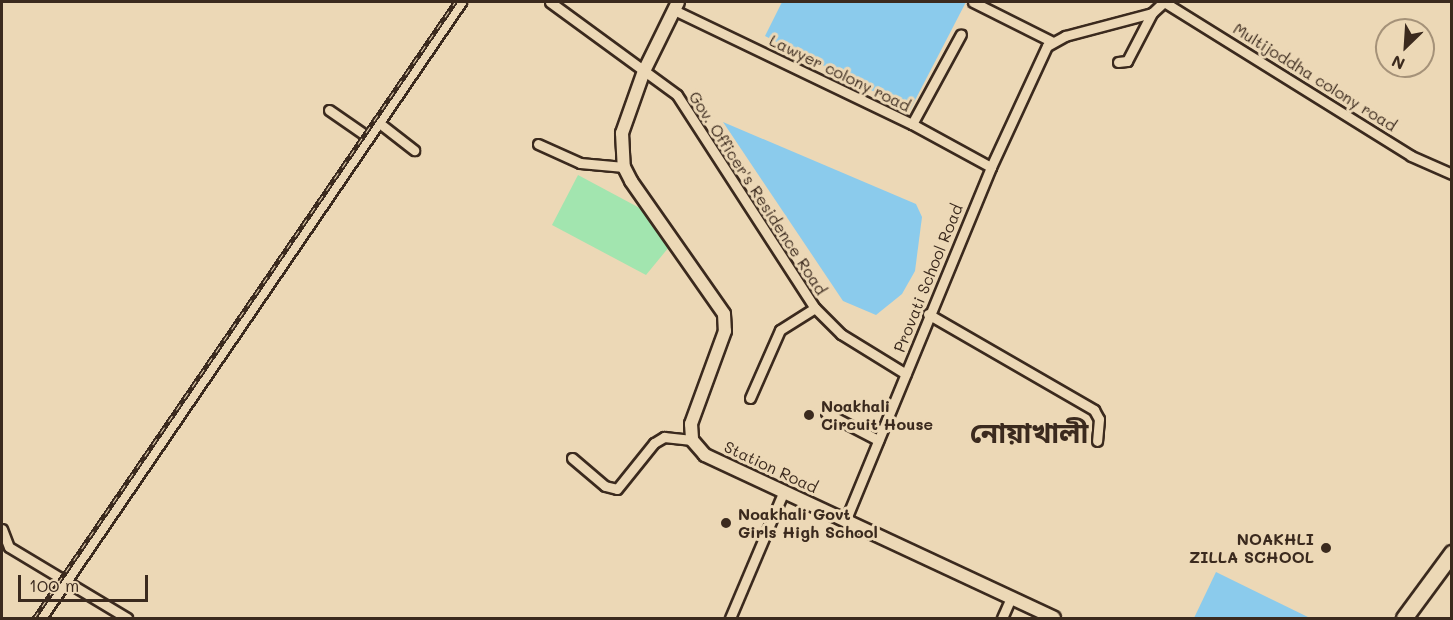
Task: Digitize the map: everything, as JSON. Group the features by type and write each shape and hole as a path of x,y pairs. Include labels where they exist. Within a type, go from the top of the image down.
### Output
{"highway":[{"path":"1404,618 1452,553"}],"street":[{"path":"41,618 461,2"},
{"name":"Gov. Officer's Residence Road","path":"550,2 677,95 815,308 841,334 906,374"},
{"path":"973,2 1052,41 1152,14 1166,5"},
{"name":"Multijoddha colony road","path":"1166,5 1411,156 1452,174"},
{"path":"572,458 605,486 617,489 654,443 664,437 692,440 691,424 725,331 724,314 624,167 622,133 644,71 676,6"},
{"name":"Lawyer colony road","path":"676,6 912,124 991,167"},
{"path":"1118,62 1127,61 1152,14"},
{"path":"912,124 961,34"},
{"name":"Provati School Road","path":"846,519 906,374 928,314 991,167 1052,41"},
{"path":"329,110 368,137"},
{"path":"378,122 414,150"},
{"path":"538,144 580,163 624,167"},
{"path":"750,399 780,330 815,308"},
{"path":"928,314 1094,410 1099,419 1097,441"},
{"path":"826,413 878,440"},
{"name":"Station Road","path":"692,440 705,455 1054,618"},
{"path":"730,618 784,491"},
{"path":"2,529 9,547 127,618"},
{"path":"1002,618 1011,598"}],"green space":[{"path":"578,175 649,213 669,247 646,275 552,225"}],"water":[{"path":"782,2 966,2 910,110 765,36"},
{"path":"723,122 916,204 922,217 915,271 902,294 876,315 843,301"},
{"path":"1216,572 1310,618 1194,618"}],"railway":[{"path":"34,618 455,2"}],"place":[{"name":"Noakhali Circuit House","path":"809,415"},
{"name":"Noakhali Govt Girls High School","path":"726,523"},
{"name":"NOAKHLI ZILLA SCHOOL","path":"1326,548"}],"district":[{"name":"নোয়াখালী","path":"1029,432"}]}
